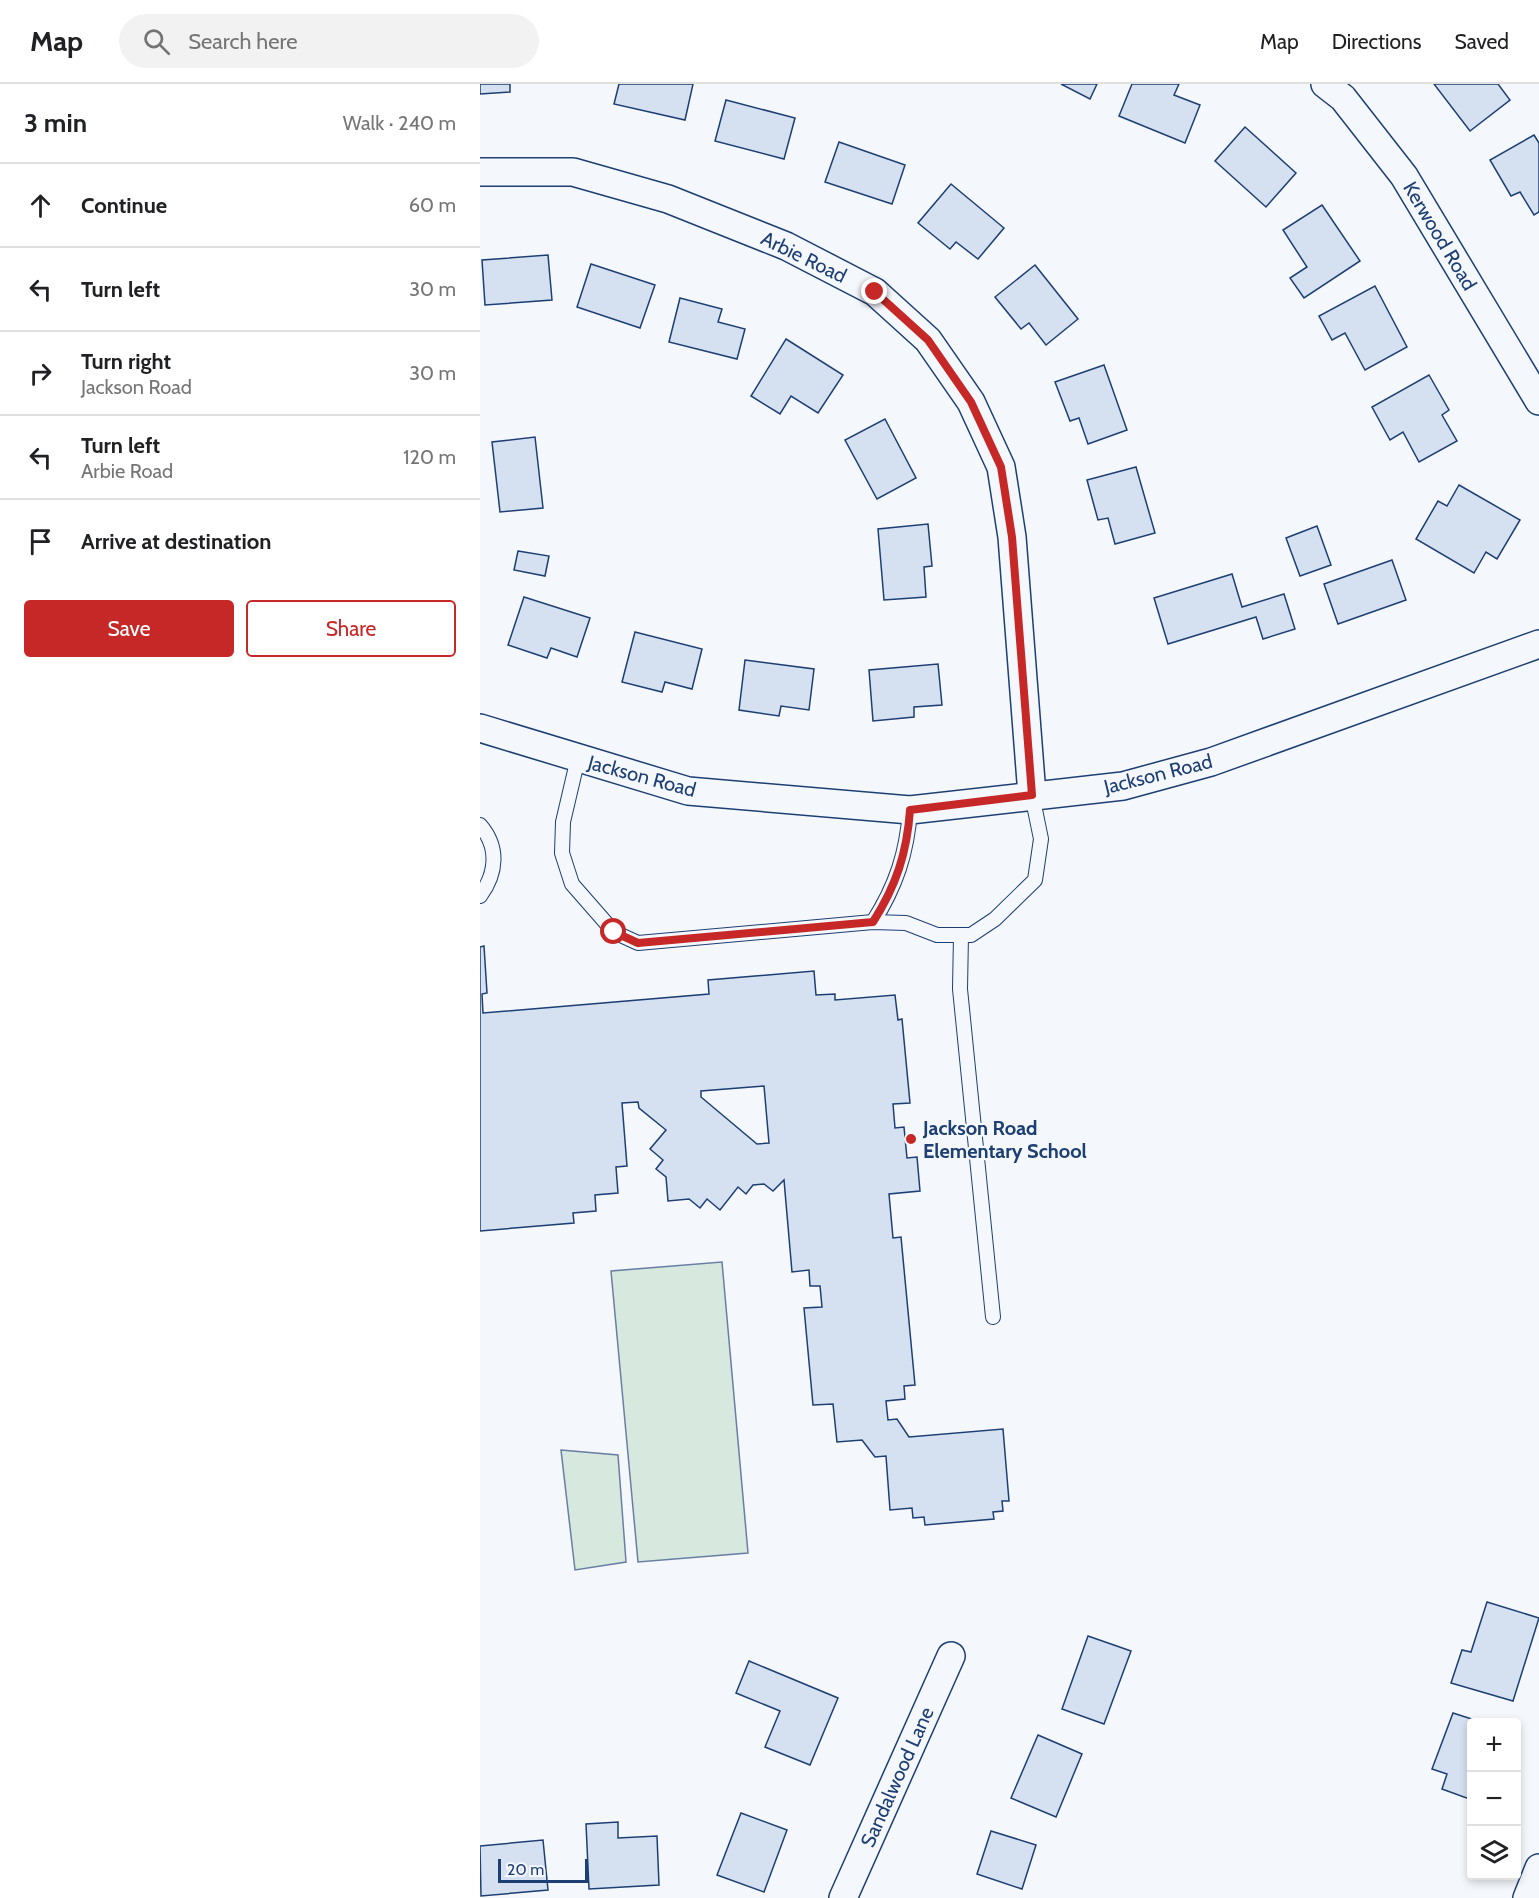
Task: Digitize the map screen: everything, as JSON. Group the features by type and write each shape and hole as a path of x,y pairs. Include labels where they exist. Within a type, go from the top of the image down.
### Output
{"street":[{"name":"Kerwood Road","path":"1325,84 1343,98 1404,176 1539,401"},
{"name":"Arbie Road","path":"480,172 573,172 668,199 786,246 875,292 928,340 971,402 1001,467 1012,537 1032,795"},
{"name":"Jackson Road","path":"480,728 688,792 910,810 1123,786 1211,762 1539,644"},
{"name":"Sandalwood Lane","path":"843,1898 951,1656"},
{"path":"1527,1898 1539,1868"}],"lane":[{"path":"578,758 563,822 562,853 572,884 614,932 638,943 873,922 906,923 937,935 971,935 995,919 1035,880 1041,839 1032,795"},
{"path":"873,922 891,894 909,832 910,810"},
{"path":"480,825 492,839 493,872 480,896"},
{"path":"961,935 960,989 993,1317"}],"shaded area":[{"path":"722,1262 748,1553 638,1562 611,1271"},
{"path":"561,1450 618,1455 626,1562 575,1570"}],"building":[{"path":"480,84 510,84 510,92 480,94"},
{"path":"619,84 693,84 685,120 614,104"},
{"path":"1061,84 1097,84 1090,99"},
{"path":"1132,84 1179,84 1174,95 1200,105 1185,143 1119,116"},
{"path":"1434,84 1498,84 1510,100 1470,131"},
{"path":"726,100 795,118 784,159 715,141"},
{"path":"1245,127 1296,173 1266,207 1215,161"},
{"path":"1534,135 1539,143 1539,212 1534,215 1520,192 1511,196 1490,160"},
{"path":"839,142 905,165 892,204 825,182"},
{"path":"951,184 1004,228 978,259 956,242 950,249 918,223"},
{"path":"1322,205 1360,261 1304,298 1290,278 1307,267 1283,230"},
{"path":"548,255 552,300 485,305 482,260"},
{"path":"591,264 655,285 640,328 577,307"},
{"path":"1035,265 1078,319 1046,345 1029,323 1021,329 995,297"},
{"path":"1375,286 1407,347 1365,370 1345,333 1332,340 1319,316"},
{"path":"680,298 722,309 718,322 745,329 737,359 669,342"},
{"path":"786,339 843,375 818,413 791,396 780,414 751,396"},
{"path":"1104,365 1127,430 1088,444 1079,418 1070,421 1055,382"},
{"path":"1429,375 1449,410 1442,415 1457,441 1419,462 1403,432 1390,440 1372,407"},
{"path":"885,419 916,478 877,499 845,440"},
{"path":"535,437 543,508 500,512 492,442"},
{"path":"1136,467 1155,533 1115,544 1108,518 1098,520 1087,480"},
{"path":"1459,485 1520,520 1497,559 1486,552 1474,573 1416,539 1438,501 1447,506"},
{"path":"928,524 932,566 924,567 926,597 884,600 878,529"},
{"path":"1317,526 1331,565 1300,576 1286,538"},
{"path":"518,551 549,556 545,576 514,570"},
{"path":"1392,560 1406,600 1338,624 1324,584"},
{"path":"1232,574 1242,607 1284,594 1295,629 1263,639 1256,617 1168,644 1154,598"},
{"path":"524,597 590,618 577,657 551,648 547,658 508,645"},
{"path":"635,632 702,649 692,689 665,682 662,692 622,682"},
{"path":"745,660 814,669 809,710 781,706 779,716 739,710"},
{"path":"938,664 942,705 914,707 914,717 873,721 869,670"},
{"path":"484,946 487,993 482,994 483,1013 709,994 708,980 814,971 816,995 835,994 835,1000 895,995 898,1020 902,1019 910,1103 893,1104 895,1128 904,1127 907,1158 917,1157 920,1191 889,1194 893,1238 901,1237 915,1385 904,1386 905,1399 886,1401 888,1420 897,1419 909,1437 1003,1429 1009,1501 1002,1501 1003,1511 993,1512 994,1519 925,1525 924,1517 913,1518 912,1508 890,1510 886,1456 875,1457 862,1440 837,1442 833,1404 813,1405 804,1308 822,1307 820,1286 810,1286 809,1270 792,1272 784,1180 773,1191 764,1184 753,1185 746,1194 738,1187 720,1210 707,1199 700,1208 689,1199 668,1201 666,1177 656,1169 663,1160 650,1149 666,1130 639,1108 638,1102 622,1103 627,1166 616,1167 618,1193 595,1195 596,1211 573,1213 574,1223 480,1231 480,947","holes":["764,1086 769,1143 757,1144 701,1097 701,1091"]},
{"path":"1487,1602 1539,1618 1513,1701 1451,1683 1462,1650 1471,1652"},
{"path":"1088,1636 1131,1651 1104,1724 1062,1709"},
{"path":"749,1661 838,1698 810,1765 765,1747 780,1711 736,1693"},
{"path":"1453,1713 1469,1718 1467,1798 1442,1789 1447,1774 1432,1769"},
{"path":"1038,1735 1082,1754 1056,1817 1011,1798"},
{"path":"741,1813 787,1830 764,1892 717,1875"},
{"path":"618,1822 618,1838 657,1836 659,1885 589,1889 586,1824"},
{"path":"991,1831 1036,1845 1022,1889 977,1874"},
{"path":"543,1840 548,1890 481,1896 480,1846"}],"place":[{"name":"Jackson Road Elementary School","path":"911,1139"}],"route":[{"path":"614,932 638,943 873,922 891,894 909,832 910,810 1032,795 1012,537 1001,467 971,402 928,340 875,292"}]}
